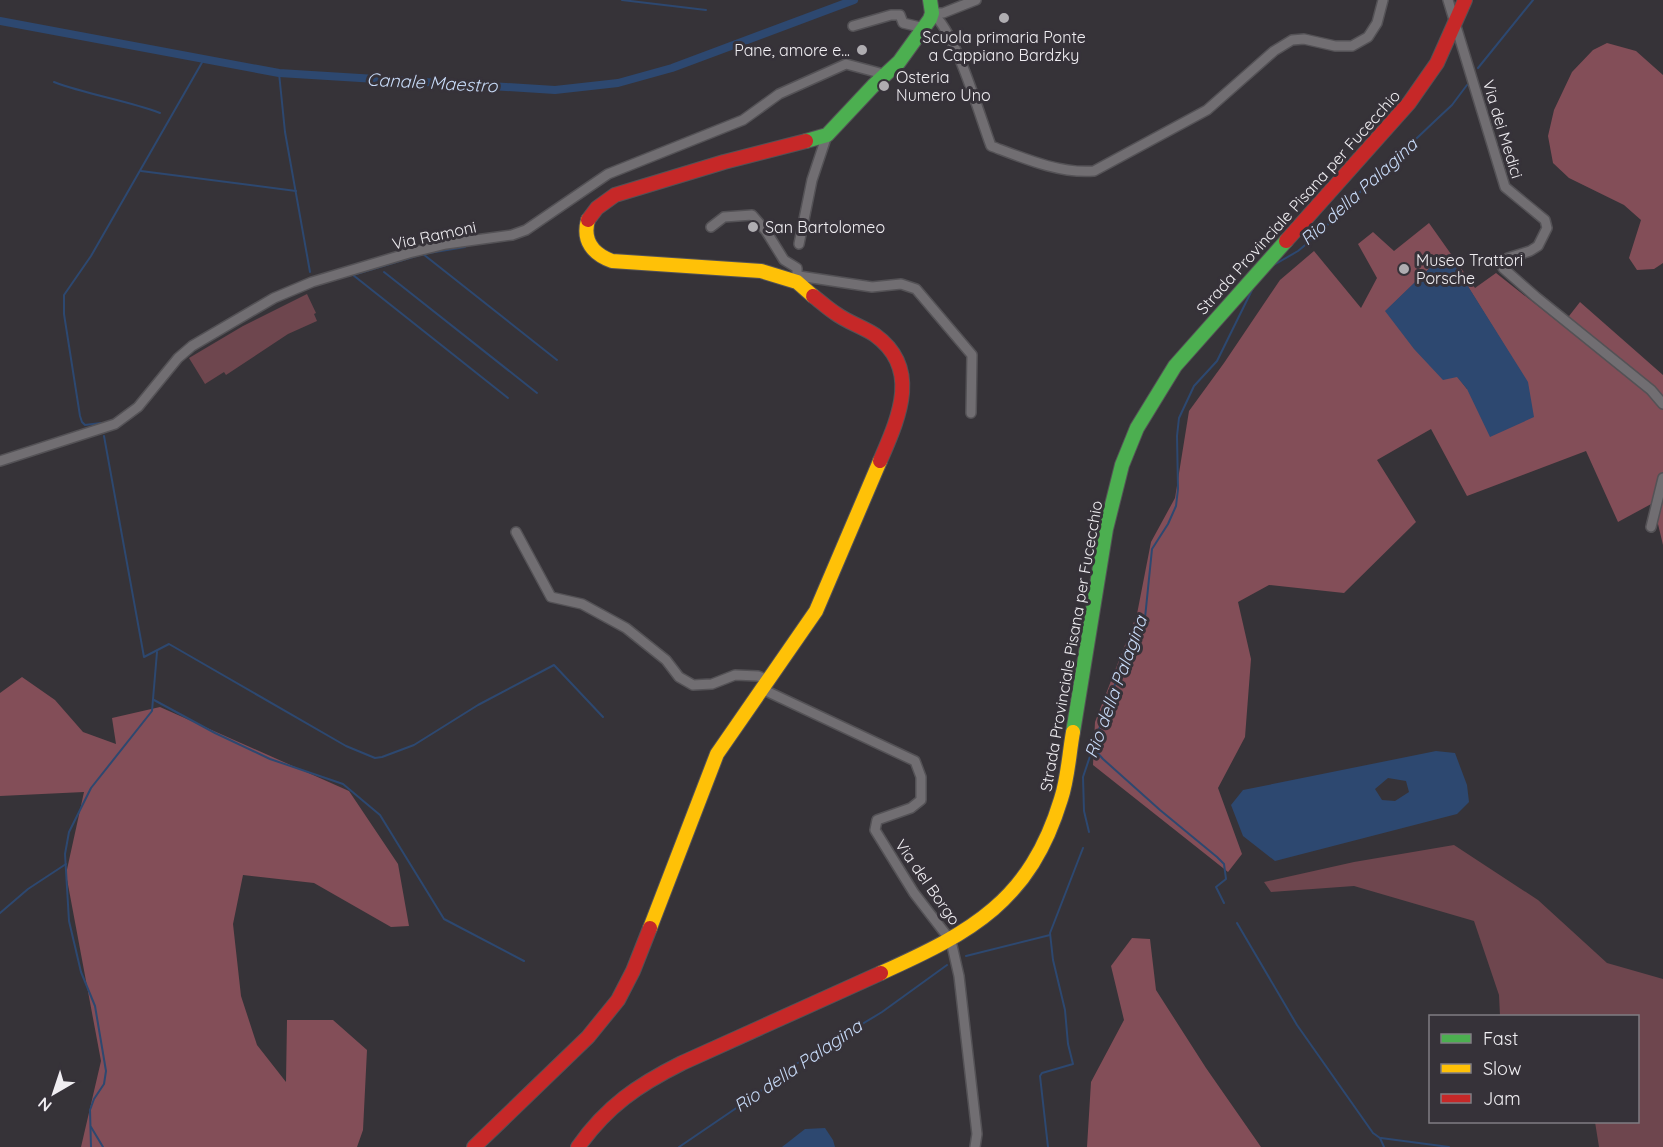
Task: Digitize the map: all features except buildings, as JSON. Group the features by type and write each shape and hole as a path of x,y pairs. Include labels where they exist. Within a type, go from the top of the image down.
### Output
{"street":[{"path":"799,244 812,180 827,135 899,62 935,9 976,0"},
{"path":"935,9 954,46 991,146 1055,167 1082,172 1095,171 1207,110 1274,51 1292,40 1304,39 1335,46 1352,46 1368,37 1377,23 1383,0"},
{"name":"Via dei Medici","path":"1448,0 1505,187 1545,220 1547,228 1538,246 1508,258 1503,268 1651,390 1663,404"},
{"name":"Strada Provinciale Pisana per Fucecchio","path":"578,1147 595,1123 623,1096 650,1079 951,941 1003,902 1022,882 1041,854 1055,825 1068,766 1106,529 1122,465 1137,428 1175,366 1409,103 1437,63 1455,27 1465,0"},
{"path":"853,26 891,15 900,15 903,23 924,28"},
{"name":"Via Ramoni","path":"0,461 115,424 138,407 178,358 200,339 274,298 312,282 447,244 512,235 526,230 608,174 743,120 779,94 846,64 887,75"},
{"path":"827,135 724,162 615,195 591,214 585,228 587,242 601,258 612,261 761,271 872,286 901,284 916,289 972,355 971,413"},
{"path":"474,1147 588,1037 618,1000 633,971 717,754 816,611 897,422 903,398 902,373 891,352 876,336 834,313 784,260 752,214 724,217 711,227"},
{"path":"1652,527 1663,478"},
{"path":"516,532 551,597 582,604 626,628 666,660 679,677 693,685 712,684 735,675 758,676 765,685"},
{"name":"Via del Borgo","path":"765,685 915,761 921,777 921,800 911,808 877,820 875,830 914,893 951,941 959,976 977,1134 975,1147"}],"shaded area":[{"path":"1607,43 1636,51 1663,75 1663,263 1654,269 1637,270 1629,258 1641,220 1624,205 1569,178 1553,163 1548,136 1554,110 1572,72 1593,50"},
{"path":"1429,223 1475,288 1496,273 1562,325 1580,302 1663,375 1663,545 1653,503 1618,522 1586,451 1467,496 1431,429 1377,460 1416,522 1344,593 1269,585 1238,602 1251,659 1245,737 1218,788 1242,854 1228,872 1093,765 1095,722 1137,614 1151,542 1175,498 1189,411 1280,280 1314,251 1361,308 1377,278 1358,244 1373,232 1394,251","holes":["1449,256 1527,382 1467,389 1457,376 1386,311 1439,259"]},
{"path":"307,294 316,313 314,314 317,321 288,334 226,375 224,372 205,384 189,358 243,326"},
{"path":"22,677 55,700 83,732 116,744 112,718 160,707 349,791 398,864 409,926 391,927 314,883 243,875 233,924 241,996 257,1045 286,1082 287,1020 333,1020 367,1050 363,1130 357,1147 81,1147 101,1061 66,874 84,792 0,796 0,693"},
{"path":"1454,845 1538,900 1607,963 1663,979 1663,1147 1599,1147 1595,1123 1639,1123 1639,1015 1500,1015 1499,995 1474,921 1354,886 1271,892 1264,882 1354,862"},
{"path":"1132,938 1150,939 1156,990 1206,1068 1261,1147 1087,1147 1091,1082 1124,1020 1111,966"}],"water":[{"path":"1449,256 1528,382 1534,417 1490,437 1467,389 1457,377 1443,380 1414,349 1385,311 1439,259"},
{"path":"1436,751 1455,753 1467,785 1469,802 1457,814 1275,861 1243,836 1231,805 1243,790","holes":["1388,778 1406,781 1409,792 1395,801 1382,800 1375,789"]},
{"path":"825,1128 835,1147 782,1147 805,1129"}],"waterway":[{"path":"622,0 706,10"},
{"name":"Canale Maestro","path":"0,21 279,73 555,90 618,83 672,68 854,0"},
{"name":"Rio della Palagina","path":"1478,68 1533,0"},
{"path":"101,423 85,425 80,416 64,314 64,295 91,256 204,59"},
{"path":"279,73 285,132 310,272"},
{"path":"54,82 160,113"},
{"name":"Rio della Palagina","path":"1272,266 1298,251 1322,231 1452,105 1467,85"},
{"path":"141,171 296,191"},
{"path":"353,275 423,254 465,247"},
{"path":"423,254 557,360"},
{"path":"384,272 537,393"},
{"path":"353,275 508,398"},
{"name":"Rio della Palagina","path":"1089,832 1084,811 1083,777 1112,691 1145,618 1152,549 1176,506 1179,418 1194,386 1217,361 1253,288"},
{"path":"104,436 144,657 169,644 346,746 375,758 414,745 478,705 554,665 603,717"},
{"path":"91,1147 90,1110 104,1084 106,1071 95,1006 81,972 69,921 65,854 69,832 91,788 152,711 157,652"},
{"path":"154,700 270,759 343,784 380,815 444,919 524,961"},
{"path":"1094,749 1160,810 1224,864 1226,879 1216,887 1224,903"},
{"path":"1048,1147 1040,1076 1042,1073 1073,1064 1050,933 1083,848"},
{"path":"0,913 28,889 66,864"},
{"path":"1237,923 1297,1025 1373,1133 1380,1138 1384,1147"},
{"name":"Rio della Palagina","path":"966,956 1050,935"},
{"name":"Rio della Palagina","path":"679,1147 796,1064 882,1012 947,965"},
{"path":"91,1127 103,1147"},
{"path":"1381,1138 1449,1147"}],"traffic: fast":[{"path":"806,141 827,135 899,62 930,19 932,13 930,0"},
{"path":"1073,732 1106,529 1122,465 1137,428 1175,366 1286,241"}],"traffic: slow":[{"path":"588,220 587,234 591,246 599,255 612,261 761,271 797,282 813,296"},
{"path":"650,928 717,754 816,611 880,461"},
{"path":"881,973 914,958 970,927 994,909 1014,888 1033,863 1048,834 1063,791 1073,732"}],"traffic: jam":[{"path":"1286,241 1409,103 1437,63 1465,0"},
{"path":"588,220 597,208 615,195 724,162 806,141"},
{"path":"813,296 840,316 875,335 889,348 898,363 902,379 899,412 880,461"},
{"path":"474,1147 588,1037 618,1000 633,971 650,928"},
{"path":"578,1147 600,1120 637,1088 682,1063 881,973"}],"place":[{"name":"Scuola primaria Ponte a Cappiano Bardzky","path":"1004,18"},
{"name":"Pane, amore e...","path":"862,50"},
{"name":"Osteria Numero Uno","path":"884,86"},
{"name":"San Bartolomeo","path":"753,227"},
{"name":"Museo Trattori Porsche","path":"1404,269"}]}
